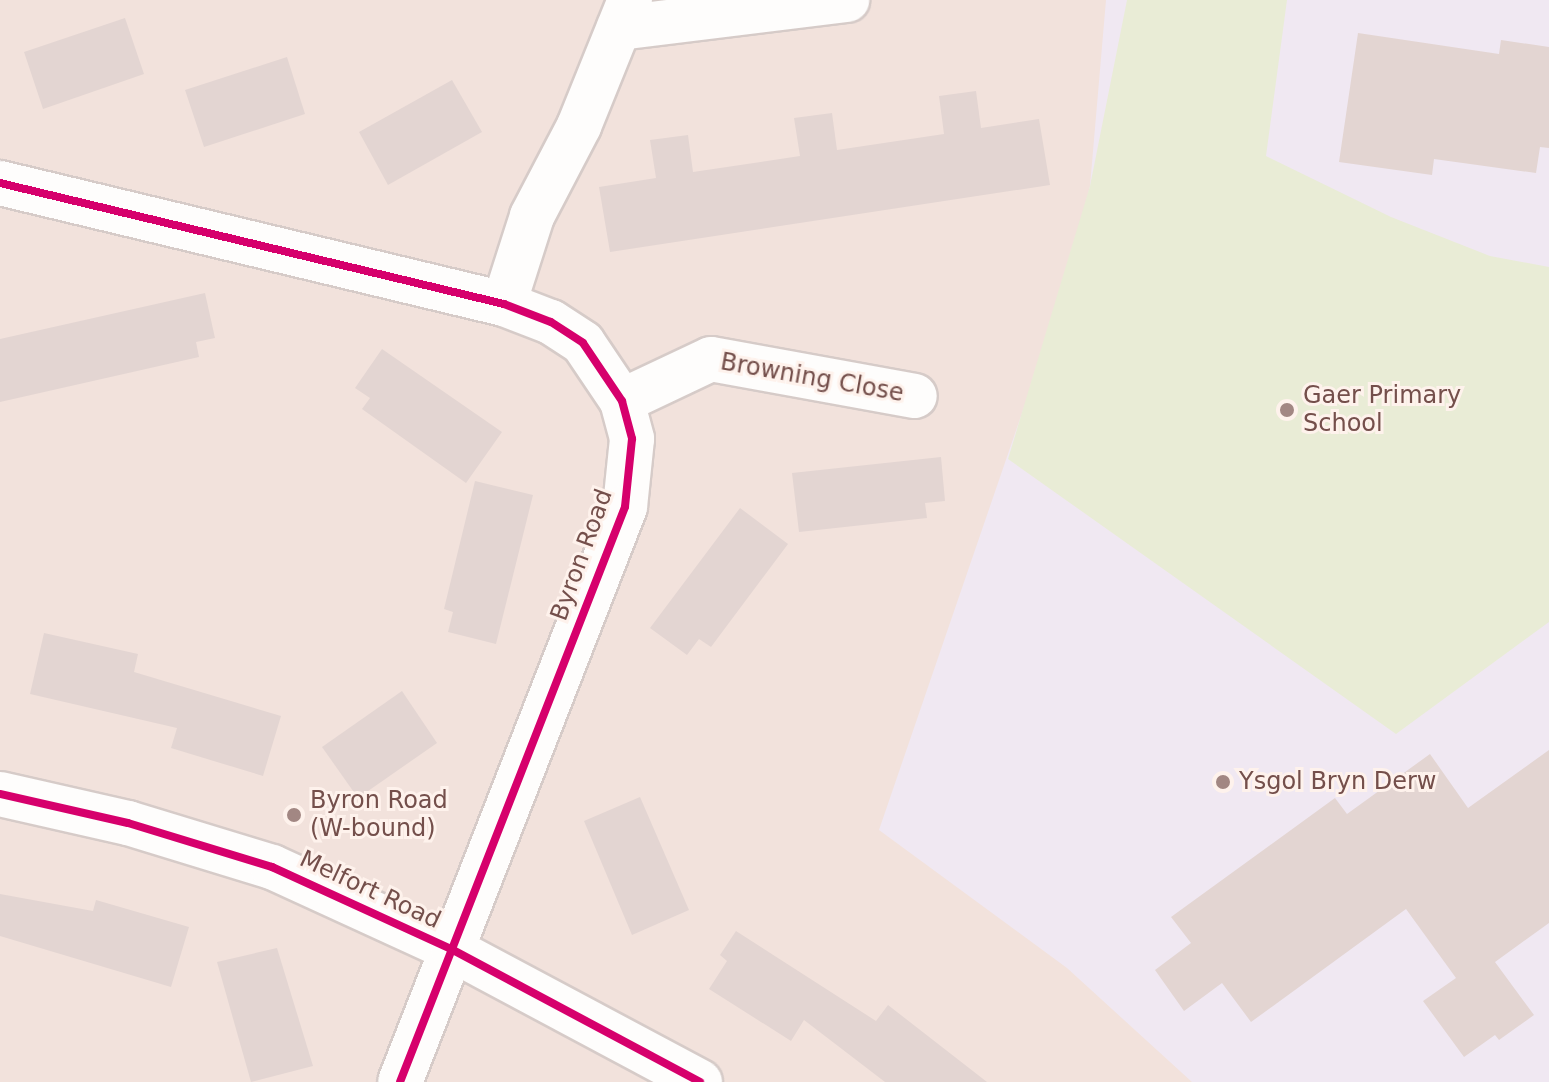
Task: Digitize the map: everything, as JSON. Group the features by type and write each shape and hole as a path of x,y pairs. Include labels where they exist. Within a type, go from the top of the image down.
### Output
{"street":[{"path":"504,304 526,229 579,126 624,14 847,0"},
{"name":"Byron Road","path":"0,183 504,304 551,322 583,343 622,401 632,439 625,507 400,1082"},
{"name":"Browning Close","path":"622,401 711,359 915,396"},
{"name":"Melfort Road","path":"0,794 128,823 272,867 453,950 700,1082"}],"shaded area":[{"path":"0,0 1549,0 1549,1082 0,1082"},
{"path":"1106,0 1549,0 1549,1082 1192,1082 1067,968 879,830 1058,308 1090,186"}],"green space":[{"name":"Gaer Primary School","path":"1127,0 1287,0 1266,156 1391,217 1490,256 1549,267 1549,622 1396,734 1008,459 1090,186"}],"building":[{"path":"125,18 144,74 43,109 24,52"},
{"path":"1358,33 1499,54 1501,40 1549,47 1549,148 1540,147 1536,173 1434,159 1432,175 1339,162"},
{"path":"287,57 305,114 204,147 185,90"},
{"path":"452,80 482,132 388,185 359,132"},
{"path":"976,91 981,128 1039,119 1050,185 610,252 599,187 656,178 650,140 688,135 693,172 800,156 794,118 832,113 837,150 944,134 939,96"},
{"path":"205,293 215,338 196,342 199,357 0,402 0,339"},
{"path":"382,349 502,432 466,483 362,409 370,398 355,388"},
{"path":"941,457 945,501 925,503 927,518 799,532 792,473"},
{"path":"475,481 533,495 496,644 448,632 453,612 444,609"},
{"path":"740,508 788,544 711,647 699,639 687,655 650,628"},
{"path":"44,633 138,654 134,672 281,716 263,776 171,748 177,728 30,694"},
{"path":"402,691 437,743 358,798 322,747"},
{"path":"1549,750 1549,923 1495,962 1534,1015 1499,1040 1495,1035 1464,1057 1423,1001 1456,978 1406,909 1251,1022 1222,983 1184,1011 1155,970 1191,943 1171,917 1335,798 1347,814 1430,754 1468,808"},
{"path":"640,797 689,910 632,935 584,821"},
{"path":"0,894 93,911 96,900 189,927 171,987 0,936"},
{"path":"736,931 876,1021 888,1005 987,1082 885,1082 804,1020 791,1041 709,989 727,961 720,955"},
{"path":"277,948 313,1066 251,1082 217,962"}],"cycle path":[{"path":"0,183 504,304 551,322 583,343 622,401 632,439 625,507 400,1082"},
{"path":"0,794 128,823 272,867 453,950 700,1082"}],"place":[{"name":"Gaer Primary School","path":"1287,410"},
{"name":"Ysgol Bryn Derw","path":"1223,782"},
{"name":"Byron Road (W-bound)","path":"294,815"}]}
